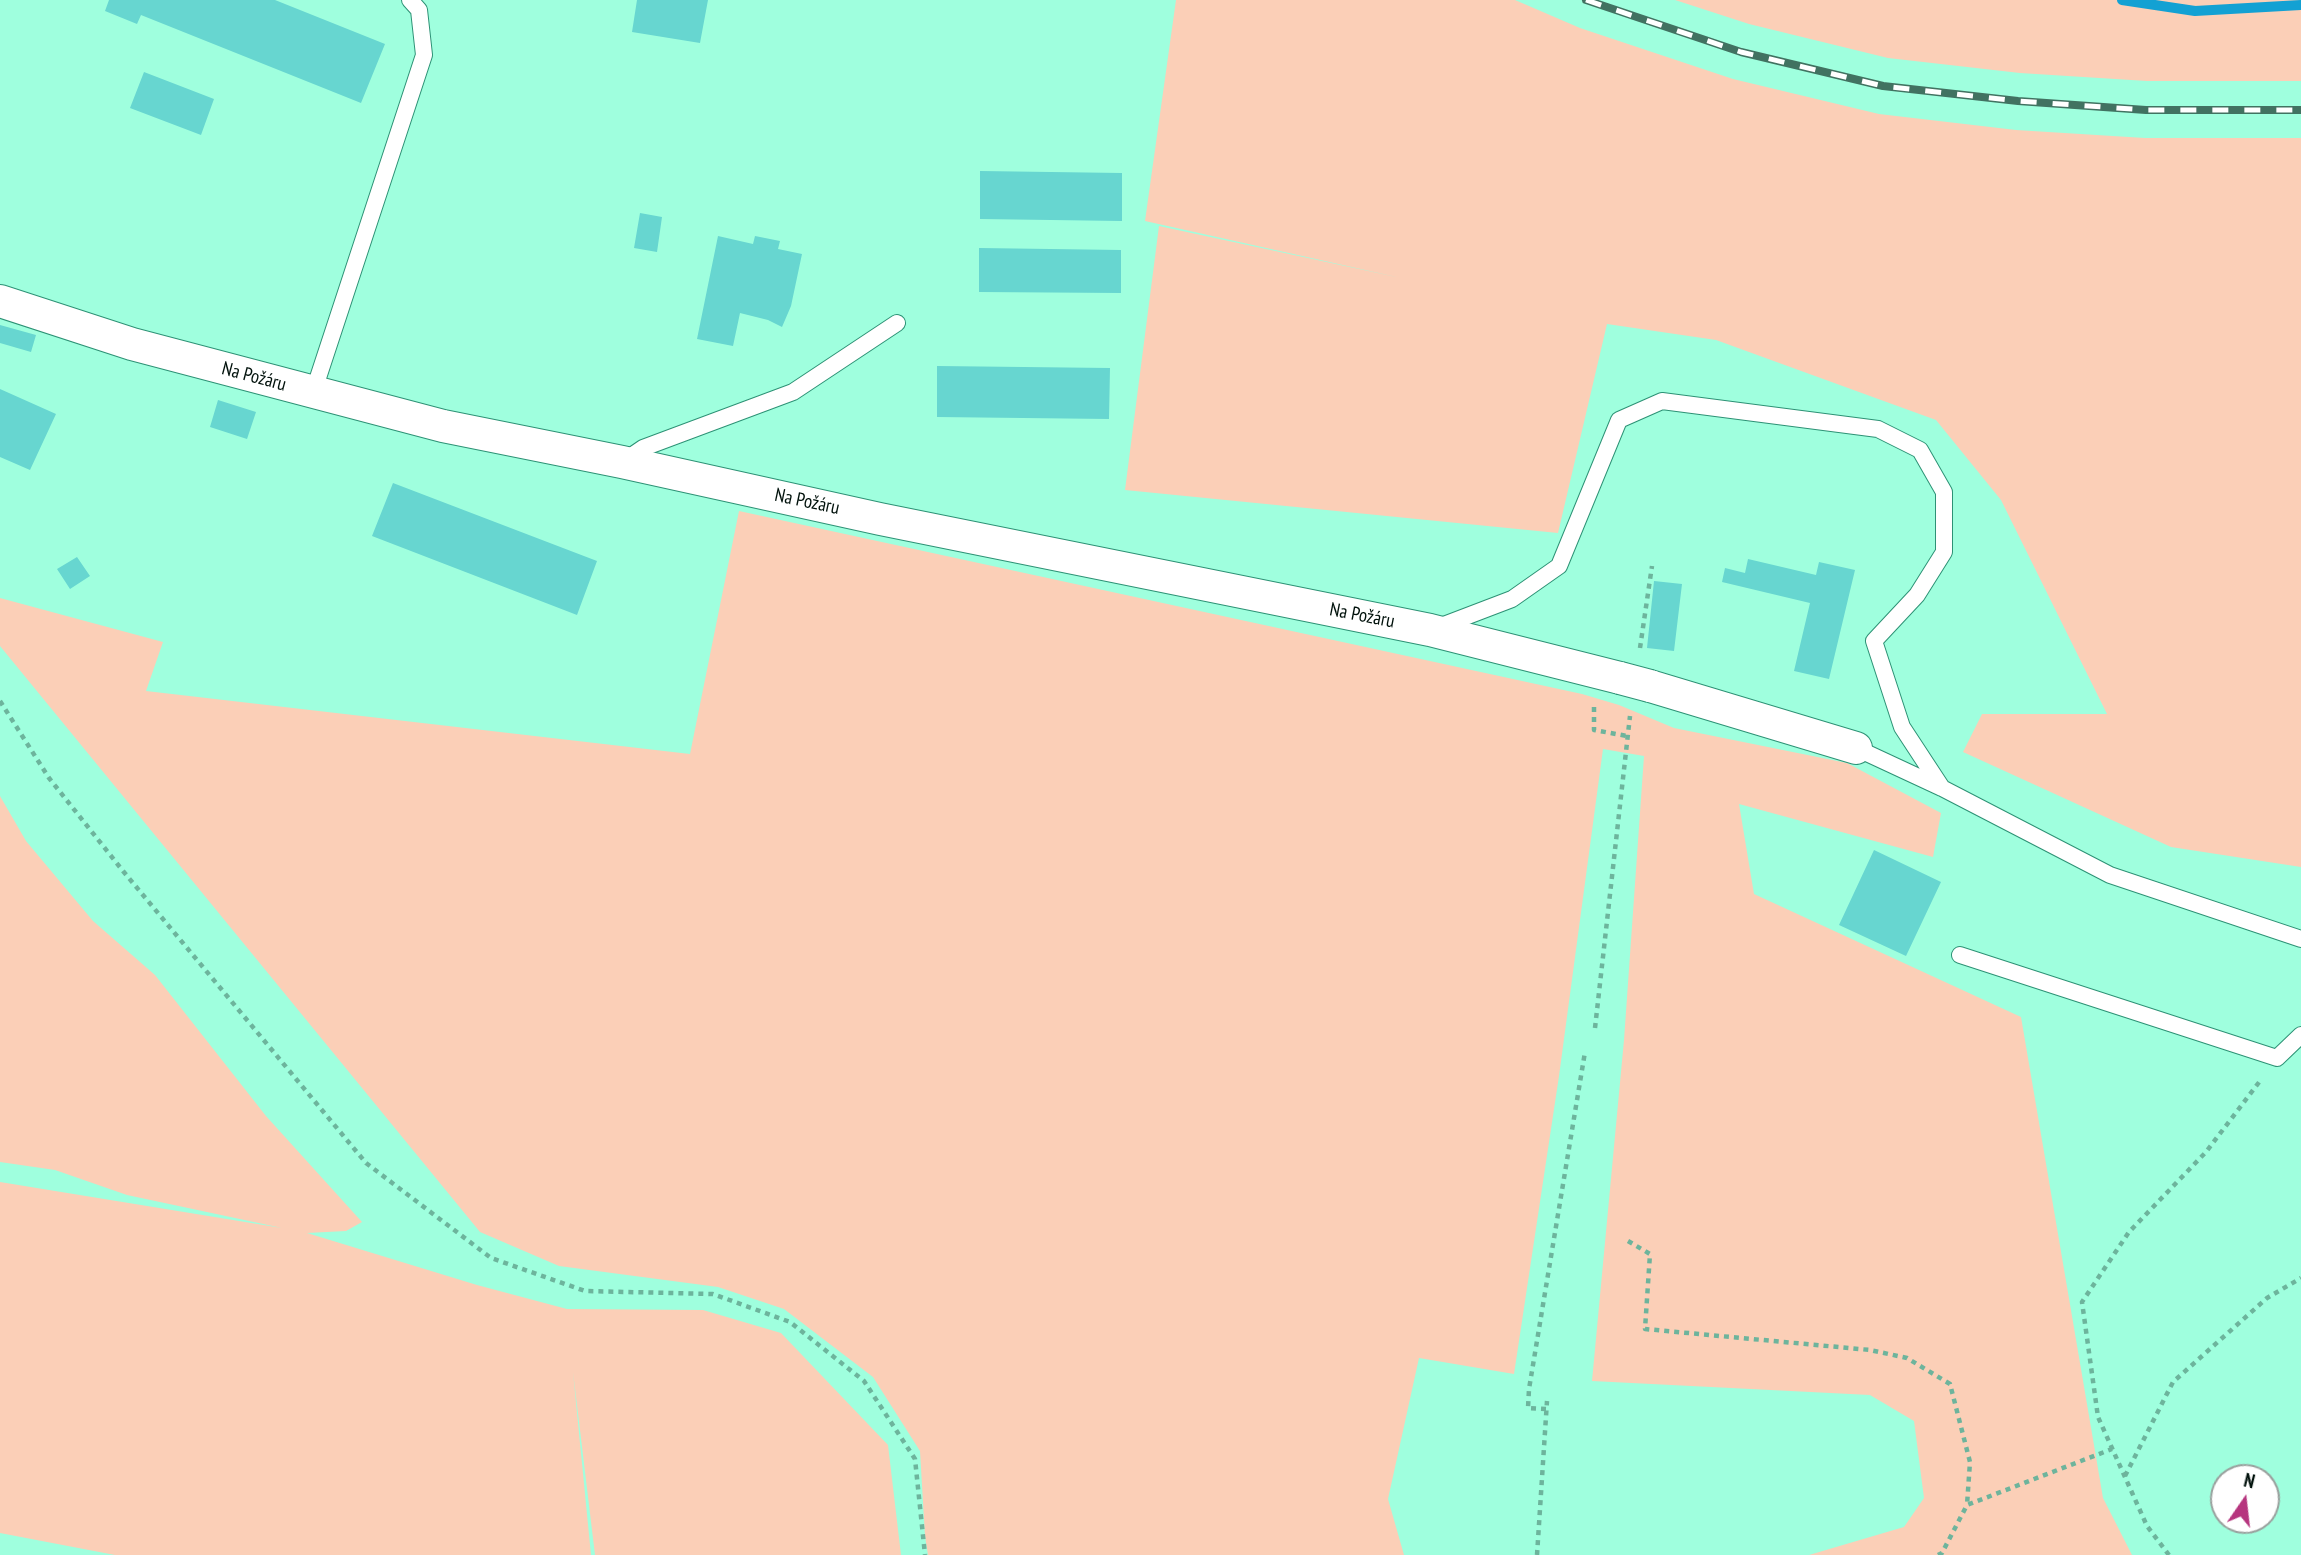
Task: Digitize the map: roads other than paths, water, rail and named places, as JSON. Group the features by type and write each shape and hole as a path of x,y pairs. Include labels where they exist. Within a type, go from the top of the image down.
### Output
{"street":[{"name":"Na Požáru","path":"0,301 132,344 443,426 1636,674 1856,748"}],"lane":[{"path":"313,393 424,55 419,10 411,0"},
{"path":"622,462 643,448 793,392 897,323"},
{"path":"1430,630 1512,599 1559,566 1619,419 1662,401 1878,429 1920,450 1944,492 1944,552 1917,595 1874,641 1902,727 1942,789"},
{"path":"1856,748 2110,875 2301,939"},
{"path":"1960,955 2277,1058 2301,1035"}],"waterway":[{"path":"2122,0 2195,11 2301,5"}],"railway":[{"path":"1586,0 1741,52 1883,86 2018,101 2146,110 2301,110"}]}
